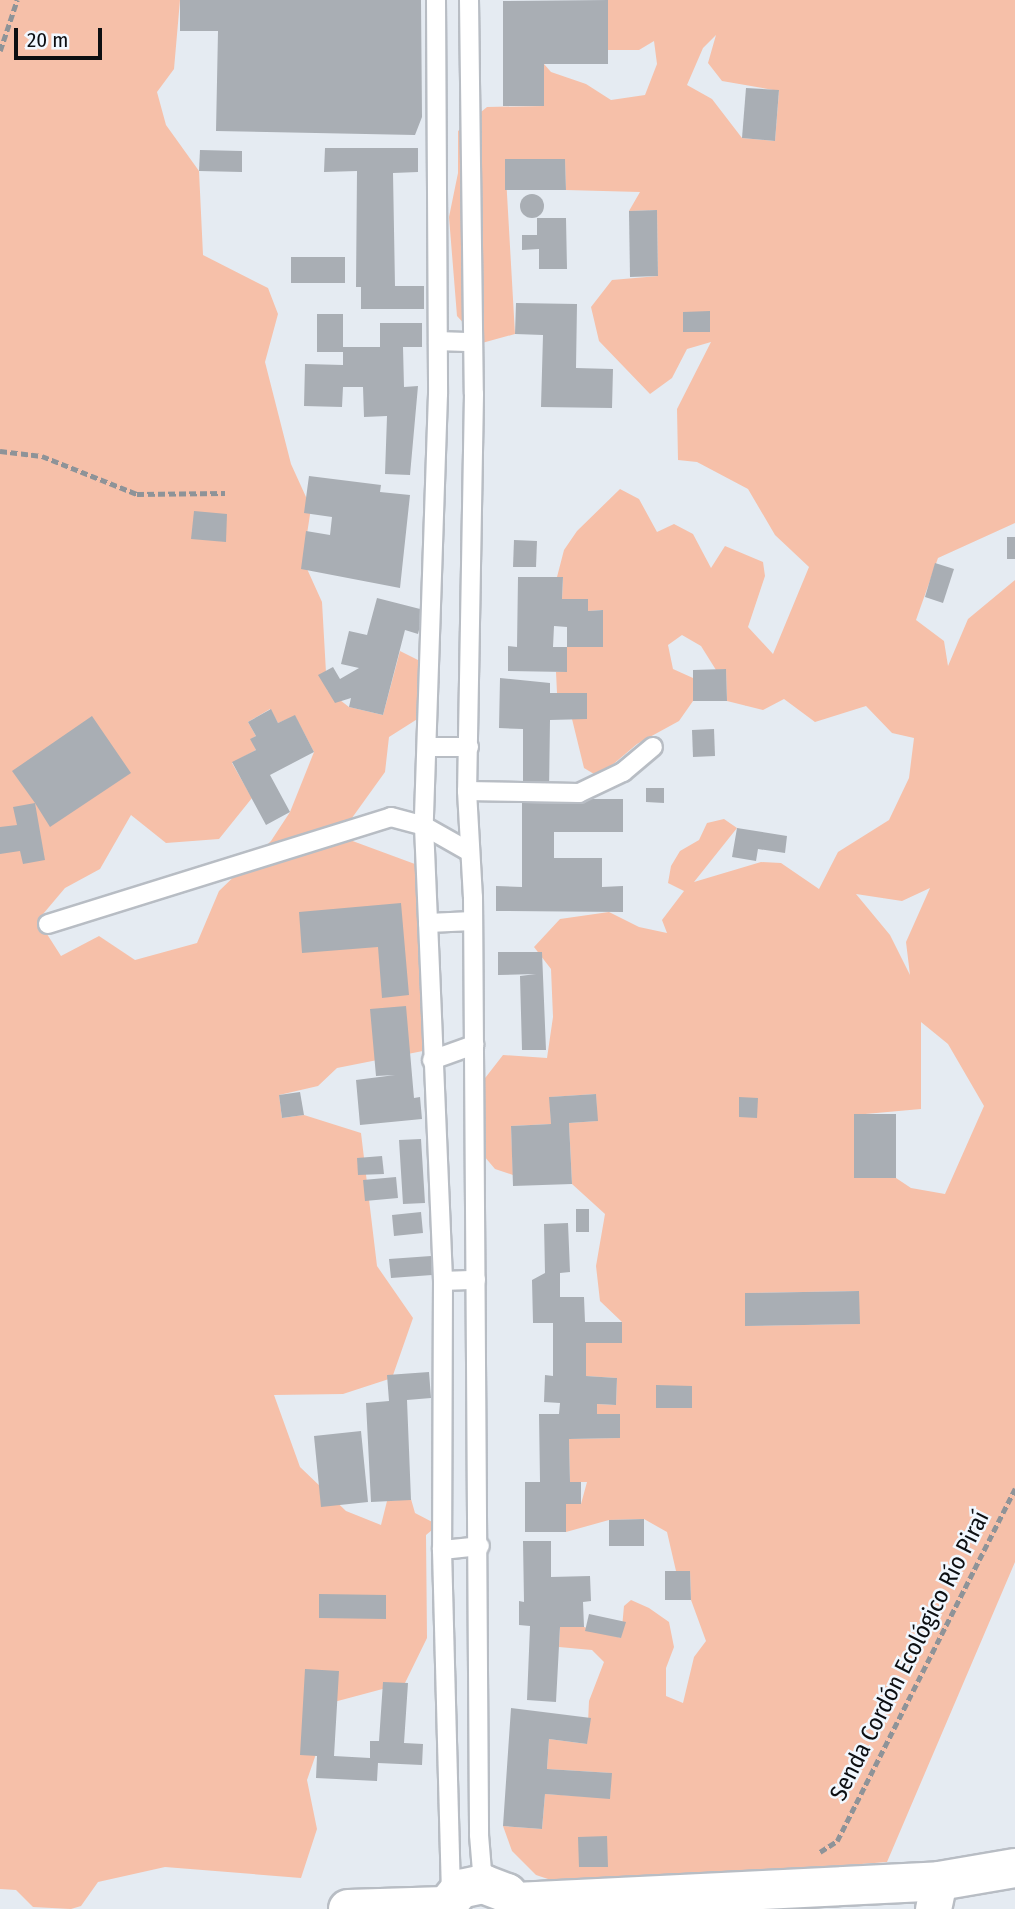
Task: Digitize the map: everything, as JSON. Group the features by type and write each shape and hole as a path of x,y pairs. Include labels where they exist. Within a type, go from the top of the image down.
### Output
{"main road":[{"path":"348,1909 456,1899 497,1886 517,1906 936,1895 1015,1868"}],"lane":[{"path":"436,0 438,341 424,826 443,1282 442,1550 456,1899"},
{"path":"456,1899 479,1835 480,1546 473,921 467,791 473,342 469,0"},
{"path":"438,341 473,342"},
{"path":"427,747 469,747"},
{"path":"467,791 579,793 623,772 653,747"},
{"path":"48,925 371,821 391,817 424,826 470,852"},
{"path":"428,923 473,921"},
{"path":"432,1060 474,1045"},
{"path":"443,1282 476,1279"},
{"path":"442,1550 480,1546"}],"path":[{"path":"0,51 17,0"},
{"path":"0,451 42,456 137,494 225,493"},
{"name":"Senda Cordón Ecológico Río Piraí","path":"837,1841 1015,1488"}],"shaded area":[{"path":"0,0 180,0 174,69 157,92 166,125 199,171 203,255 268,288 278,314 265,362 291,464 311,508 303,560 322,602 327,690 349,707 383,715 400,651 422,662 440,682 419,718 389,737 385,772 339,836 423,867 438,1048 337,1068 318,1086 279,1095 282,1118 304,1115 361,1133 377,1266 413,1318 392,1378 343,1394 274,1395 300,1467 346,1511 381,1525 387,1501 411,1499 415,1513 438,1525 426,1535 427,1638 405,1683 334,1702 307,1780 317,1829 301,1878 165,1867 98,1882 81,1906 71,1909 33,1907 16,1890 0,1889","holes":["270,709 278,723 295,716 314,752 290,812 271,841 219,891 197,943 135,960 99,936 61,956 38,920 65,888 100,869 131,815 166,843 219,839 252,798 232,763 256,750 251,739 256,736 248,722"]},
{"path":"608,0 1015,0 1015,523 938,558 916,620 944,641 948,666 968,619 1015,580 1015,1562 887,1862 602,1884 557,1882 536,1875 512,1851 503,1826 542,1829 545,1794 610,1798 611,1773 547,1769 549,1739 587,1744 589,1701 604,1662 592,1650 559,1647 560,1627 584,1627 621,1638 624,1606 631,1600 649,1608 669,1622 674,1647 666,1668 666,1696 683,1703 694,1657 706,1641 691,1600 690,1571 676,1571 667,1532 644,1519 609,1520 566,1532 566,1504 581,1504 587,1482 570,1482 569,1439 620,1438 620,1414 597,1414 597,1404 616,1405 617,1378 586,1376 586,1343 622,1343 622,1322 600,1301 596,1266 605,1214 572,1184 569,1123 597,1121 596,1094 550,1097 551,1124 511,1126 513,1175 495,1169 484,1156 474,1128 482,1082 503,1055 547,1058 553,1017 551,969 534,947 560,919 609,912 639,927 667,933 662,920 684,891 668,883 671,866 680,851 699,840 707,823 724,819 737,828 694,882 761,862 781,863 819,889 838,852 889,820 909,778 914,738 892,733 866,706 815,722 784,699 763,710 727,701 726,669 716,670 701,646 682,635 668,645 673,669 693,678 693,701 679,721 637,744 604,772 594,774 584,768 572,719 587,719 587,693 557,693 556,672 567,671 567,647 602,610 588,611 588,599 562,599 563,578 557,577 564,550 577,531 620,489 639,499 657,532 674,524 693,534 711,568 725,546 763,562 765,576 748,627 773,654 809,567 775,535 748,489 697,462 678,460 677,409 711,342 687,349 672,378 650,394 599,341 591,307 612,280 658,276 657,210 629,211 640,192 566,190 565,159 505,159 515,334 482,343 457,316 449,217 458,173 458,131 487,107 544,106 544,64 551,72 586,84 611,100 645,95 657,64 654,41 639,50 608,50","holes":["716,35 708,63 722,81 779,91 775,141 742,138 712,99 687,85 703,48","930,888 906,942 910,975 890,935 856,894 902,901","921,1022 948,1044 984,1106 945,1194 911,1188 896,1178 854,1178 854,1115 921,1109","859,1291 859,1324 745,1326 745,1293"]}],"building":[{"path":"180,0 421,0 422,117 415,135 216,131 218,31 180,31"},
{"path":"608,0 608,64 544,64 544,106 503,106 503,1"},
{"path":"746,88 779,90 775,141 742,138"},
{"path":"325,148 418,148 418,172 393,173 395,286 424,286 424,309 361,309 361,287 356,287 357,171 324,172"},
{"path":"200,150 242,151 242,172 199,171"},
{"path":"505,159 565,159 566,190 505,190"},
{"path":"532,194 541,197 544,206 541,215 532,218 523,215 520,206 523,197"},
{"path":"657,210 658,276 630,277 629,211"},
{"path":"537,218 566,218 567,269 539,269 539,249 522,250 522,235 537,235"},
{"path":"291,257 345,257 345,283 291,283"},
{"path":"516,303 577,304 576,368 613,369 612,408 541,407 543,335 515,334"},
{"path":"710,311 710,332 683,332 683,312"},
{"path":"317,314 343,314 343,347 380,347 380,323 422,323 422,347 403,347 404,387 418,386 410,475 385,474 387,416 364,417 363,387 343,387 342,407 304,406 305,364 343,365 343,352 317,352"},
{"path":"309,476 381,485 380,492 410,495 400,588 301,569 306,531 330,535 332,517 304,513"},
{"path":"194,511 227,514 226,542 191,539"},
{"path":"1007,537 1015,537 1015,559 1007,559"},
{"path":"514,540 537,541 536,567 513,567"},
{"path":"935,563 954,569 943,603 925,597"},
{"path":"518,577 563,577 562,599 588,599 588,611 603,610 603,647 567,647 567,672 508,671 508,646 517,647","holes":["554,626 567,627 567,647 553,647"]},
{"path":"377,598 424,610 418,634 405,630 383,715 349,707 351,698 335,703 318,675 333,667 340,679 359,668 341,664 349,631 367,635"},
{"path":"726,669 727,701 693,701 693,670"},
{"path":"500,678 550,683 550,693 587,693 587,719 550,720 549,792 523,792 523,729 499,728"},
{"path":"271,709 278,723 295,715 314,752 270,775 290,812 266,825 232,762 256,750 250,739 256,736 248,722"},
{"path":"92,716 131,773 50,827 12,771"},
{"path":"714,729 715,756 693,757 692,730"},
{"path":"646,788 664,788 664,803 646,802"},
{"path":"522,799 623,799 623,832 554,832 554,858 602,858 602,887 623,886 623,912 496,911 496,886 522,887"},
{"path":"35,803 45,860 23,864 20,851 0,854 0,827 17,825 13,807"},
{"path":"737,828 787,836 785,853 758,849 756,861 732,857"},
{"path":"401,903 409,995 382,998 378,947 302,953 299,912"},
{"path":"498,952 542,952 546,1050 522,1050 520,976 536,974 498,975"},
{"path":"406,1006 414,1098 420,1097 422,1119 360,1125 356,1080 395,1075 376,1076 370,1009"},
{"path":"300,1092 304,1115 282,1118 279,1095"},
{"path":"596,1094 598,1121 569,1123 572,1184 513,1186 511,1126 551,1124 549,1097"},
{"path":"739,1097 758,1098 757,1118 739,1117"},
{"path":"854,1114 896,1114 896,1178 854,1178"},
{"path":"421,1139 425,1203 403,1204 399,1140"},
{"path":"382,1156 384,1174 358,1175 357,1158"},
{"path":"396,1177 398,1198 365,1201 363,1180"},
{"path":"576,1209 589,1209 589,1232 576,1232"},
{"path":"421,1212 423,1233 394,1236 392,1215"},
{"path":"568,1223 570,1272 560,1273 560,1297 584,1297 585,1322 622,1322 622,1343 586,1343 586,1376 617,1378 616,1405 597,1404 597,1414 620,1414 620,1438 569,1439 570,1482 581,1482 581,1504 566,1504 566,1532 525,1532 525,1482 540,1482 539,1414 559,1414 560,1403 544,1402 545,1375 553,1376 553,1323 533,1323 532,1280 545,1273 544,1224"},
{"path":"431,1256 432,1275 391,1278 389,1259"},
{"path":"859,1291 860,1324 745,1326 745,1293"},
{"path":"429,1372 431,1398 407,1400 411,1500 371,1502 366,1403 389,1401 387,1375"},
{"path":"656,1385 692,1386 692,1408 656,1408"},
{"path":"361,1431 368,1502 321,1507 314,1436"},
{"path":"644,1519 644,1546 609,1546 609,1520"},
{"path":"523,1541 551,1541 551,1577 590,1576 591,1601 583,1602 584,1627 560,1627 556,1702 527,1700 530,1626 519,1625 519,1601 524,1602"},
{"path":"665,1571 690,1571 691,1600 665,1600"},
{"path":"319,1594 386,1595 386,1619 319,1618"},
{"path":"589,1614 626,1622 621,1638 585,1631"},
{"path":"305,1669 339,1671 334,1756 370,1758 370,1741 379,1741 383,1682 408,1683 404,1743 423,1744 422,1765 378,1763 377,1781 316,1778 317,1756 300,1755"},
{"path":"511,1708 591,1718 587,1744 549,1739 547,1769 612,1773 610,1799 545,1794 542,1829 503,1826"},
{"path":"607,1836 608,1867 579,1867 578,1837"}]}
